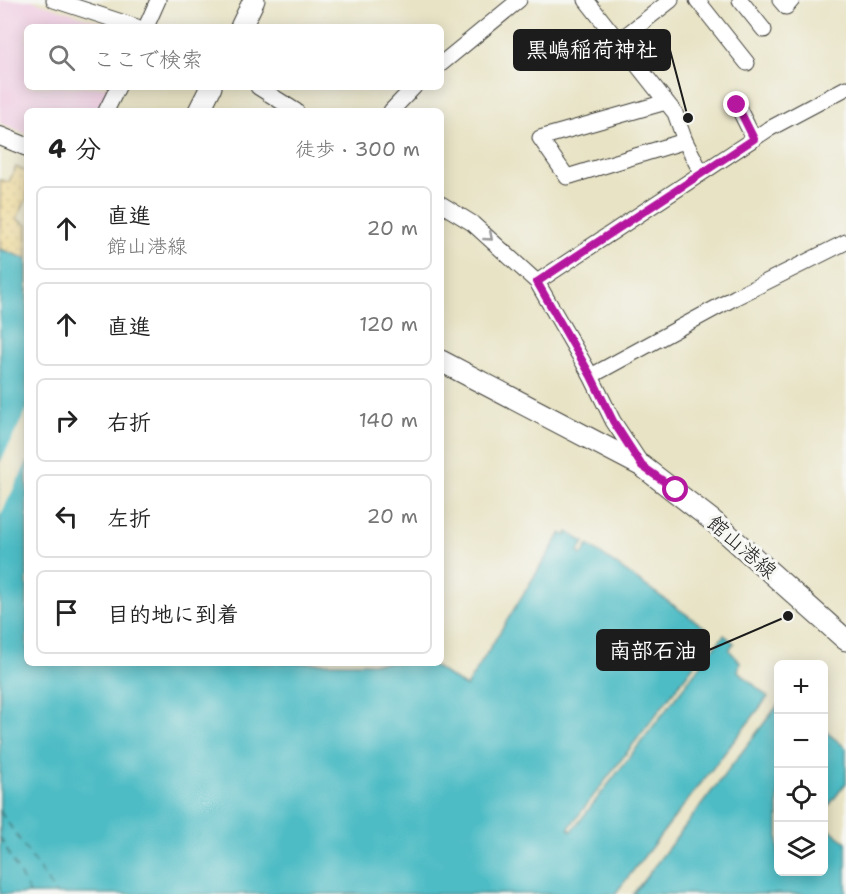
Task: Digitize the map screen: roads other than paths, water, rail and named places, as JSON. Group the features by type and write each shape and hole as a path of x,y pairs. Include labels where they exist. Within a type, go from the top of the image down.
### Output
{"main road":[{"path":"242,24 254,0"},
{"path":"200,108 210,90"},
{"name":"館山港線","path":"444,364 642,466 706,515 846,640"}],"street":[{"path":"54,0 128,24"},
{"path":"147,24 158,0"},
{"path":"444,62 519,0"},
{"path":"586,0 620,40 675,113 685,141 702,172"},
{"path":"620,40 670,0"},
{"path":"697,0 747,63"},
{"path":"740,0 764,30"},
{"path":"780,0 786,7 792,0"},
{"path":"537,282 754,139 846,88"},
{"path":"108,108 116,90"},
{"path":"263,90 291,108"},
{"path":"394,108 411,90"},
{"path":"666,102 540,138 567,177 685,141"},
{"path":"737,105 754,139"},
{"path":"0,136 24,146"},
{"path":"444,206 472,223 537,282 591,376 613,421 642,466"},
{"path":"591,376 736,297 846,242"}],"water":[{"path":"0,249 24,258 24,666 434,666 466,687 561,533 566,536 568,532 584,542 578,553 582,555 588,545 707,629 699,640 708,647 568,829 572,831 724,635 734,643 729,650 740,662 738,671 768,697 615,894 0,894"},
{"path":"774,710 774,876 828,876 828,828 846,842 846,894 633,894"},
{"path":"828,733 846,748 846,783 828,807"}],"place":[{"name":"黒嶋稲荷神社","path":"688,118"},
{"name":"南部石油","path":"788,616"}]}
